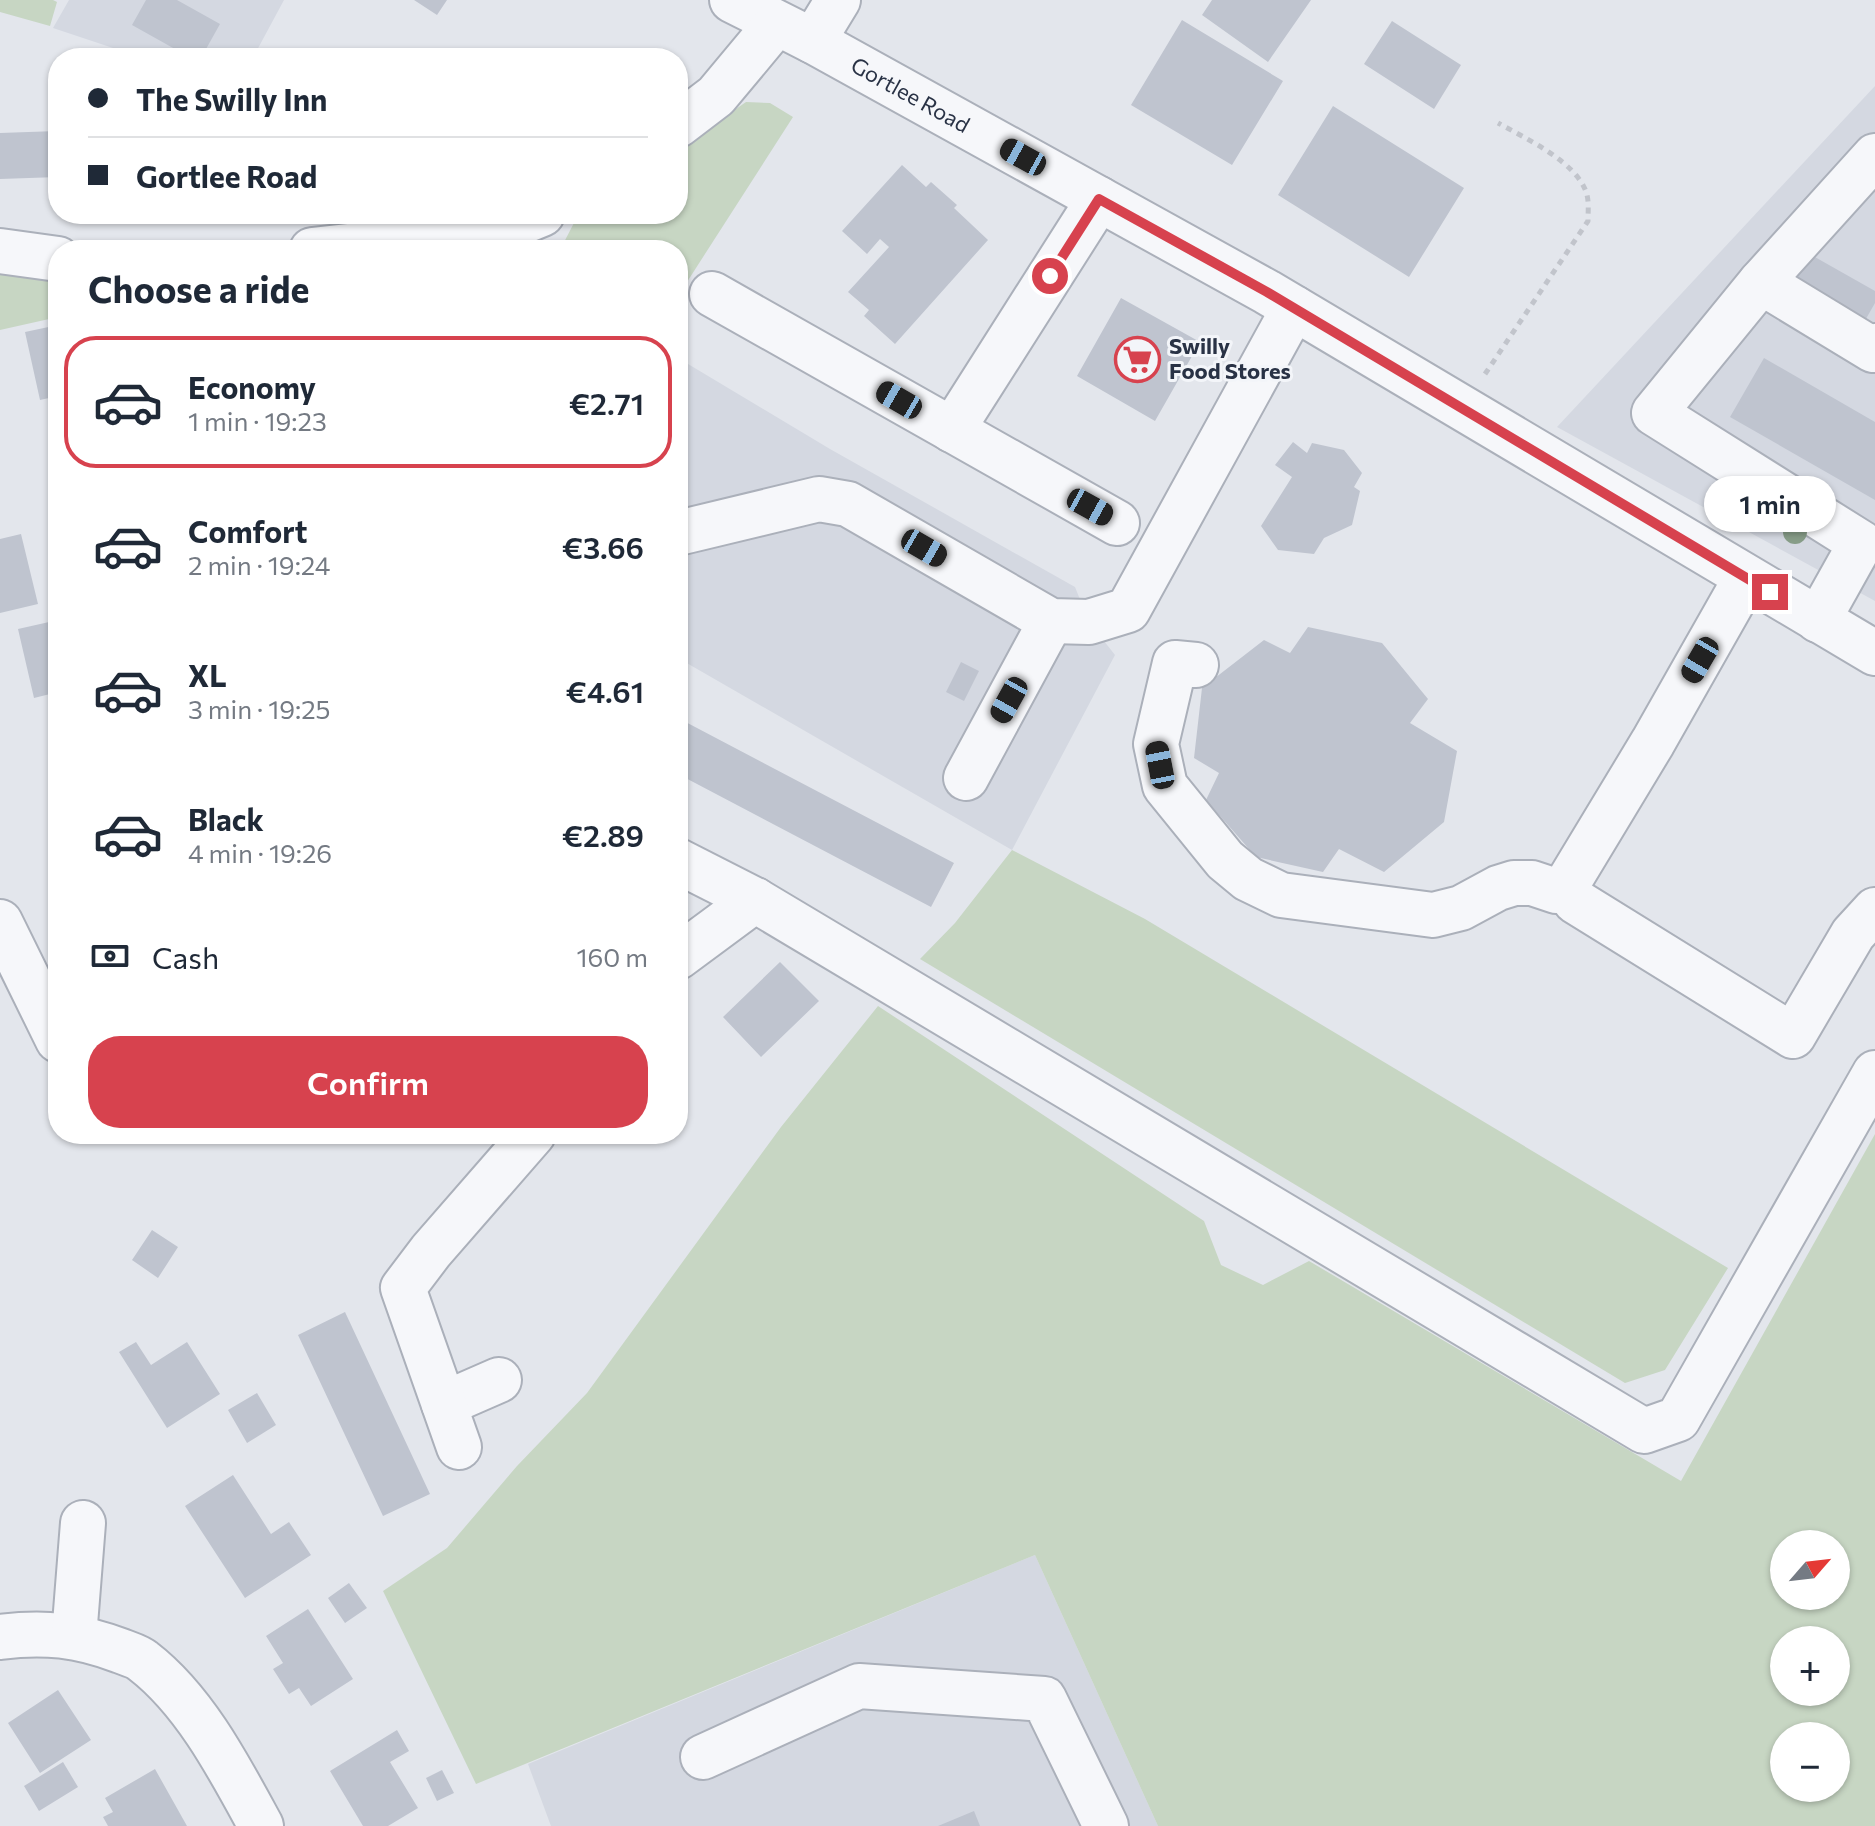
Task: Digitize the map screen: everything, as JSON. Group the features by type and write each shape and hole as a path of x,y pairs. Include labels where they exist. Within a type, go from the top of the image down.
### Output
{"street":[{"name":"Gortlee Road","path":"732,0 1294,308 1875,653"},
{"path":"688,117 838,0"},
{"path":"1818,620 1861,543 1654,413 1761,282 1875,156"},
{"path":"952,430 1099,199"},
{"path":"423,240 523,231"},
{"path":"0,251 48,258"},
{"path":"1761,282 1873,350 1875,346"},
{"path":"712,294 1117,523"},
{"path":"688,531 819,499 848,504 1051,621 1089,622 1128,610 1294,308"},
{"path":"1196,665 1175,663 1156,744 1165,786 1225,860 1248,879 1281,895 1433,915 1461,908 1514,883 1532,883 1556,891 1566,886 1653,742 1746,578"},
{"path":"966,778 1051,621"},
{"path":"688,866 755,900 1644,1431 1678,1419 1875,1073"},
{"path":"1566,886 1575,901 1587,909 1793,1036 1853,934 1875,910"},
{"path":"688,950 755,900"},
{"path":"0,922 48,1020"},
{"path":"459,1447 403,1288 431,1251 524,1144"},
{"path":"444,1404 499,1380"},
{"path":"74,1637 83,1523"},
{"path":"0,1637 36,1632 74,1637 93,1640 142,1659 188,1706 261,1826"},
{"path":"703,1757 859,1686 1044,1699 1106,1826"}],"path":[{"path":"1462,408 1588,221 1587,195 1575,174 1539,146 1498,123"}],"shaded area":[{"path":"69,0 284,0 258,48 113,48 53,28"},
{"path":"1875,86 1875,601 1557,427"},
{"path":"688,364 830,449 1075,587 1089,622 1115,655 1012,850 688,664"},
{"path":"1035,1555 1158,1826 551,1826 528,1764"}],"green space":[{"path":"0,0 57,2 50,26 0,12"},
{"path":"746,102 770,103 793,117 688,280 688,240 565,240 573,224 688,224 688,142"},
{"path":"0,269 48,276 48,319 0,330"},
{"path":"1012,850 1145,919 1728,1268 1665,1370 1625,1383 920,959 955,923"},
{"path":"878,1006 1204,1221 1221,1265 1263,1285 1309,1261 1681,1481 1875,1134 1875,1826 1158,1826 1035,1555 476,1784 383,1591 447,1548 517,1466 587,1393 781,1127"}],"building":[{"path":"146,0 177,0 220,24 207,48 173,48 132,25"},
{"path":"414,0 447,0 437,15"},
{"path":"1212,0 1311,0 1268,62 1202,15"},
{"path":"1182,20 1283,81 1232,165 1131,105"},
{"path":"1392,21 1461,65 1434,109 1364,64"},
{"path":"1333,106 1464,188 1409,277 1278,195"},
{"path":"48,131 48,177 0,179 0,133"},
{"path":"902,165 926,187 931,182 957,205 954,208 988,240 895,344 864,316 869,310 848,292 889,247 880,239 867,254 842,231"},
{"path":"1806,252 1875,291 1875,303 1863,324 1789,282"},
{"name":"Swilly Food Stores","path":"1121,298 1200,342 1155,421 1077,376"},
{"path":"48,327 48,398 40,400 25,332"},
{"path":"1764,358 1875,422 1875,500 1730,417"},
{"path":"1293,442 1307,453 1312,443 1344,450 1362,473 1354,487 1360,491 1352,525 1324,538 1314,554 1278,550 1261,526 1292,477 1275,465"},
{"path":"21,534 38,604 0,613 0,539"},
{"path":"48,622 48,694 34,698 18,629"},
{"path":"1308,627 1382,643 1428,699 1410,723 1457,751 1444,822 1384,872 1339,849 1323,872 1256,857 1206,800 1219,773 1194,758 1202,688 1264,640 1290,653"},
{"path":"961,662 979,671 964,701 946,692"},
{"path":"688,723 954,863 931,907 688,779"},
{"path":"780,962 819,1001 761,1057 723,1017"},
{"path":"152,1230 178,1247 158,1278 132,1260"},
{"path":"345,1312 430,1494 383,1516 298,1335"},
{"path":"136,1342 151,1365 187,1342 220,1394 167,1428 119,1352"},
{"path":"257,1393 276,1425 247,1443 228,1410"},
{"path":"233,1475 271,1534 289,1522 311,1555 245,1598 185,1506"},
{"path":"349,1583 367,1608 345,1623 328,1598"},
{"path":"308,1609 353,1679 311,1706 299,1688 289,1694 273,1669 283,1663 266,1636"},
{"path":"58,1690 91,1740 40,1773 8,1723"},
{"path":"397,1730 409,1751 390,1762 418,1808 388,1826 363,1826 330,1771"},
{"path":"63,1762 78,1787 39,1811 24,1786"},
{"path":"155,1769 187,1826 108,1826 103,1817 113,1812 105,1798"},
{"path":"442,1770 454,1793 437,1801 426,1778"},
{"path":"974,1811 980,1826 938,1826"}],"place":[{"name":"Swilly Food Stores","path":"1138,359"}],"route":[{"path":"1050,276 1099,199 1267,292 1770,592"}]}
